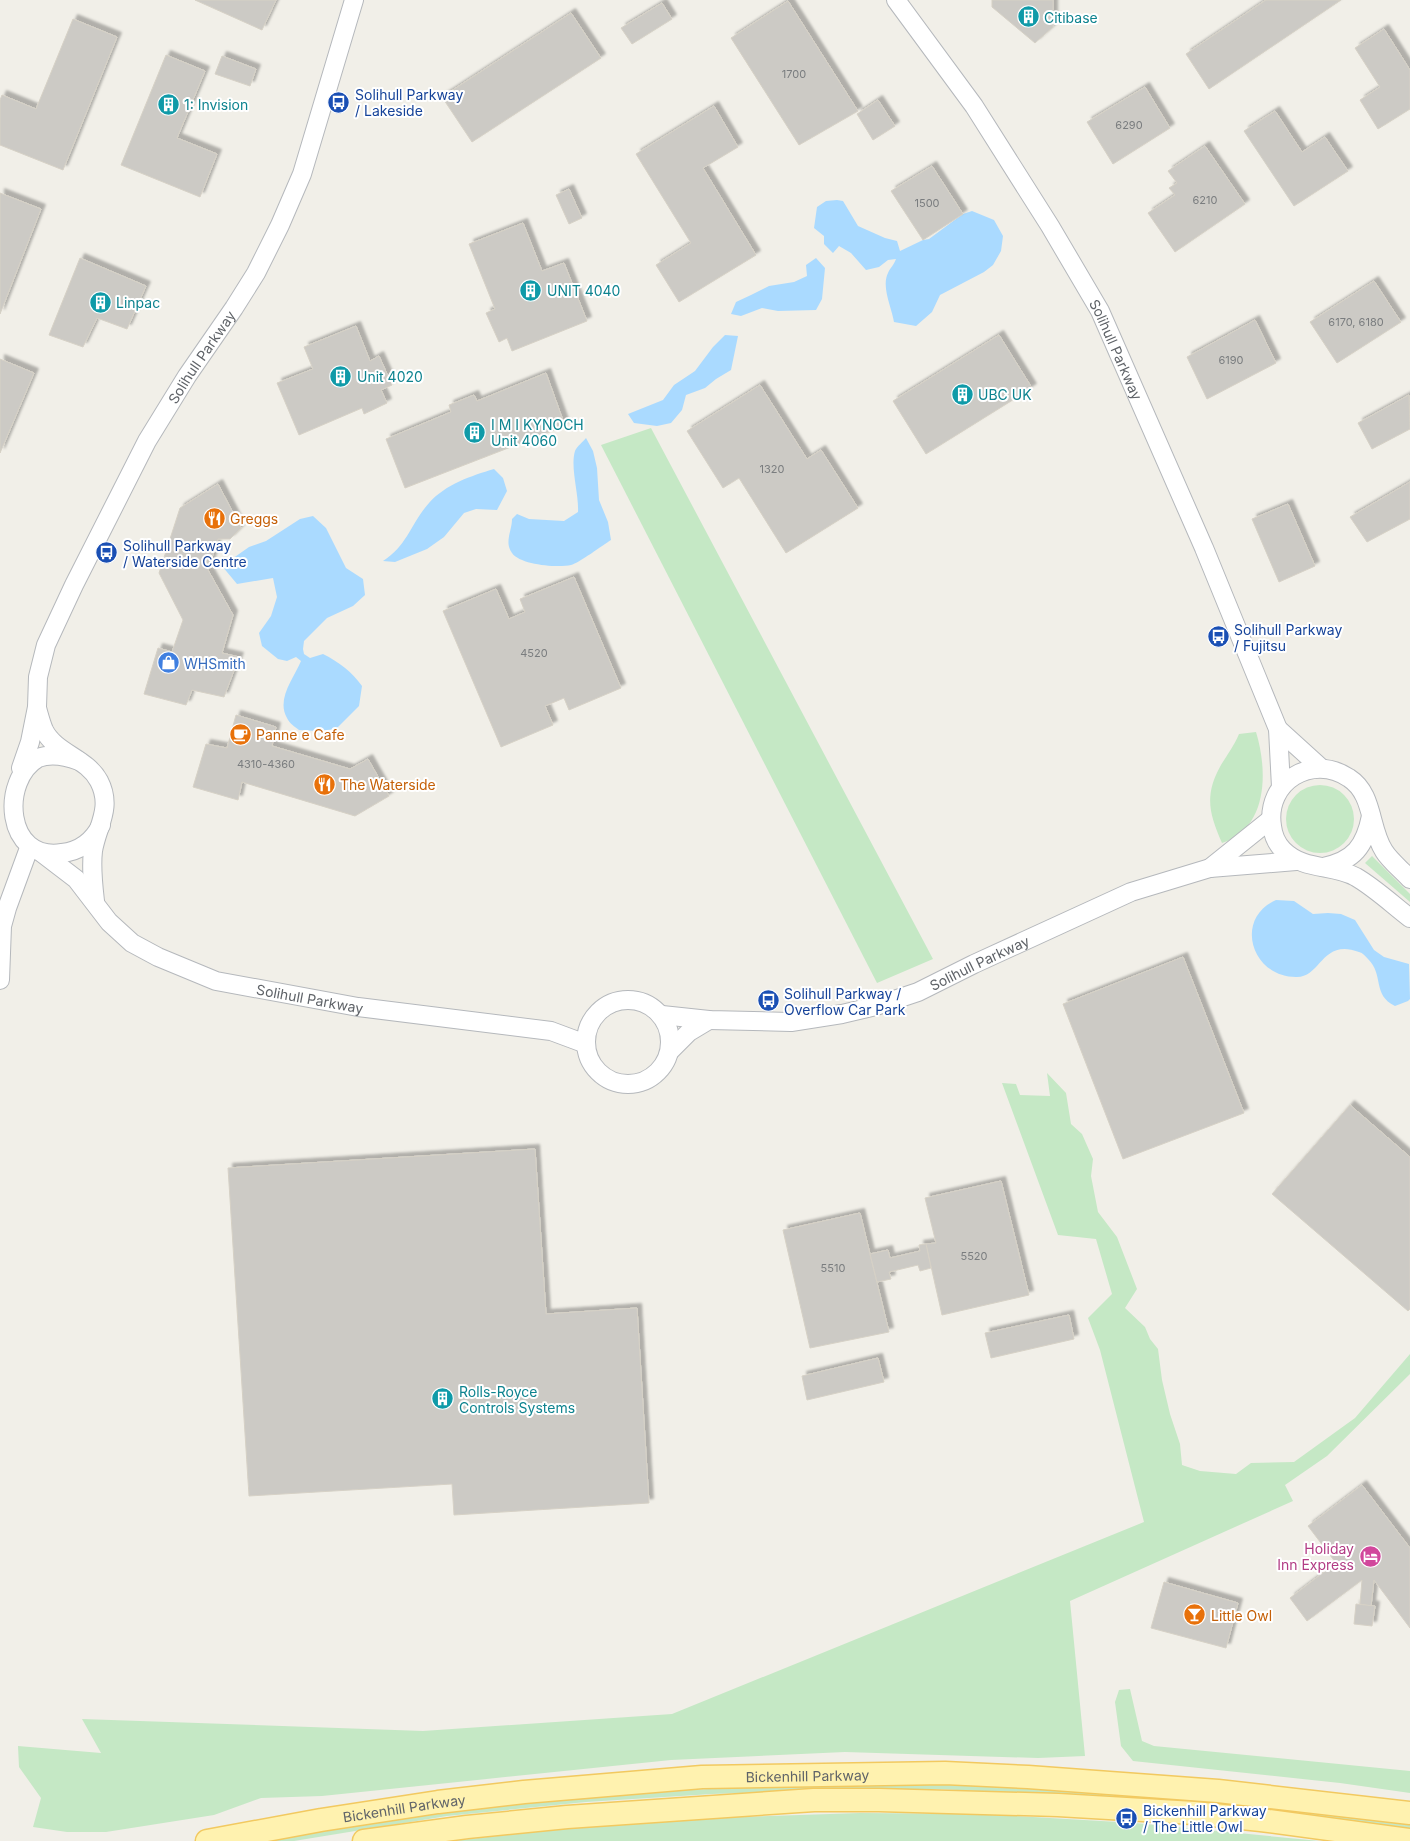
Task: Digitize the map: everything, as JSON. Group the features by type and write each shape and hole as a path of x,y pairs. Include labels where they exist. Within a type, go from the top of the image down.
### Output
{"main road":[{"name":"Bickenhill Parkway","path":"207,1841 321,1820 438,1802 524,1792 702,1777 945,1773 1019,1776 1218,1790 1410,1814"},
{"name":"Bickenhill Parkway","path":"364,1841 466,1827 567,1817 814,1800 1058,1805 1194,1813 1410,1840"}],"street":[{"name":"Solihull Parkway","path":"37,707 38,677 46,645 74,585 147,441 186,376 256,273 280,225 302,174 354,0"},
{"name":"Solihull Parkway","path":"896,0 974,106 1050,226 1100,311 1204,548 1278,730"},
{"path":"37,707 44,731 59,747 93,772 104,794 105,810 93,850 92,878 96,904"},
{"path":"21,768 30,742 37,707"},
{"path":"1278,730 1321,768"},
{"path":"1278,730 1281,787"},
{"path":"79,761 70,757 43,756 21,768 13,777 8,789 6,805 8,821 16,835 35,850 57,854 70,852 84,846 96,835 101,825"},
{"path":"1410,879 1384,851 1371,816 1368,801 1361,789 1350,778 1336,771 1321,768 1305,771 1292,776 1276,794 1272,806 1271,819 1273,834 1278,844 1296,861 1355,876 1410,918"},
{"path":"1323,867 1336,864 1351,856 1359,848 1367,833 1371,816"},
{"path":"1210,868 1271,819"},
{"name":"Solihull Parkway","path":"35,850 76,879 109,922 132,943 158,957 216,981 358,1007 551,1031 586,1044"},
{"path":"0,980 2,926 7,908 35,850"},
{"path":"1210,868 1296,861"},
{"name":"Solihull Parkway","path":"662,1015 709,1020 791,1022 842,1014 876,1006 918,992 974,964 1131,892 1210,868"},
{"path":"626,1000 644,1002 662,1015 671,1036 670,1051 665,1064 656,1074 643,1081 630,1084 617,1082 604,1076 594,1066 588,1054 586,1044 591,1022 603,1007 613,1002 626,1000"},
{"path":"670,1051 689,1032 709,1020"},
{"name":"Solihull Parkway","path":"551,1031 591,1022"}],"green space":[{"path":"651,428 933,959 877,983 601,445"},
{"path":"1256,732 1262,764 1261,796 1256,812 1248,825 1237,836 1222,843 1211,813 1210,795 1212,786 1221,765 1239,734"},
{"path":"1320,785 1333,788 1344,795 1351,806 1354,819 1351,832 1344,843 1333,850 1320,853 1307,850 1296,843 1289,832 1286,819 1289,806 1296,795 1307,788"},
{"path":"1372,856 1410,894 1410,902 1365,863"},
{"path":"1047,1073 1066,1093 1071,1124 1082,1134 1093,1159 1091,1176 1098,1212 1117,1237 1137,1289 1125,1308 1145,1327 1150,1339 1158,1349 1162,1380 1170,1414 1180,1444 1182,1465 1200,1471 1236,1474 1251,1463 1294,1462 1355,1418 1410,1354 1410,1374 1327,1456 1285,1485 1293,1501 1070,1601 1085,1756 1038,1758 845,1752 671,1760 322,1796 261,1798 214,1815 106,1832 67,1832 33,1827 41,1798 19,1767 18,1746 101,1753 82,1719 423,1731 672,1714 1144,1522 1100,1350 1088,1318 1112,1294 1096,1239 1058,1235 1002,1083 1016,1084 1020,1095 1050,1096"},
{"path":"1130,1689 1142,1741 1154,1746 1410,1771 1410,1793 1340,1783 1133,1761 1121,1746 1115,1702 1119,1690"},
{"path":"891,1782 1056,1788 1235,1801 1410,1824 1410,1831 1100,1797 936,1789 712,1794 586,1802 447,1816 294,1841 261,1841 459,1808 609,1794"},
{"path":"860,1813 983,1814 1135,1823 1320,1841 452,1841 601,1824"}],"water":[{"path":"826,201 843,201 858,226 885,238 897,241 900,251 929,239 963,214 972,211 994,220 1003,236 1001,251 993,265 984,272 940,295 932,312 916,326 894,322 888,298 886,279 896,259 888,260 879,267 866,270 851,253 839,246 833,253 824,244 824,236 814,228 817,207"},
{"path":"816,258 825,268 822,299 816,310 778,311 762,308 741,316 731,314 736,302 769,286 794,282 807,276 806,265"},
{"path":"725,335 738,336 731,370 705,388 686,395 682,410 671,423 657,426 634,423 628,414 663,400 674,385 695,371 713,347"},
{"path":"586,438 593,451 597,468 599,500 608,522 611,540 571,565 540,565 516,557 510,549 508,541 512,519 517,514 529,519 564,521 578,512 574,457 576,449"},
{"path":"494,469 503,478 507,491 497,510 476,509 464,513 444,537 427,549 395,562 383,561 404,541 423,511 436,496 459,482"},
{"path":"313,516 326,528 346,568 363,579 365,595 353,606 327,618 304,641 304,654 310,658 323,654 329,657 340,664 362,686 359,706 336,729 318,731 299,730 289,722 284,711 287,689 301,661 296,657 287,661 278,659 262,646 259,633 271,616 277,597 273,578 237,584 222,566 249,547 266,541 300,519"},
{"path":"1276,900 1294,901 1313,914 1341,914 1355,920 1374,950 1384,957 1409,964 1410,999 1395,1006 1388,1001 1383,996 1373,965 1362,953 1347,949 1337,950 1329,954 1312,971 1297,977 1281,975 1269,968 1259,958 1254,946 1252,933 1255,920 1263,909"}],"building":[{"path":"195,0 276,0 262,30"},
{"name":"Citibase","path":"992,0 1053,0 1053,27 1035,43 992,7"},
{"path":"1266,0 1341,0 1209,89 1186,54"},
{"path":"788,1 858,111 799,145 731,38"},
{"path":"662,3 672,19 632,44 621,28"},
{"path":"571,13 601,58 472,142 442,97"},
{"path":"73,19 117,37 63,170 0,145 0,100 2,95 36,109"},
{"path":"1384,29 1410,70 1410,109 1378,129 1360,100 1380,87 1355,48"},
{"name":"1: Invision","path":"166,55 205,71 177,138 217,154 200,197 121,165"},
{"path":"222,56 256,69 250,86 215,74"},
{"path":"1145,87 1170,128 1113,164 1087,122"},
{"path":"878,100 895,126 873,140 857,114"},
{"path":"714,106 738,147 703,168 756,255 679,302 656,265 691,243 636,154"},
{"path":"1275,111 1302,152 1325,137 1348,171 1294,206 1244,131"},
{"path":"1205,146 1245,204 1175,252 1148,213 1175,195 1169,188 1177,183 1168,171"},
{"path":"932,166 963,214 923,240 891,191"},
{"path":"569,189 582,218 569,224 556,195"},
{"path":"0,193 41,209 0,314"},
{"name":"UNIT 4040","path":"523,223 542,271 564,263 587,321 512,351 507,338 499,342 486,313 495,309 469,244"},
{"name":"Linpac","path":"80,258 146,286 127,329 97,318 83,347 49,335"},
{"path":"1374,281 1401,322 1337,363 1310,322"},
{"path":"1255,320 1276,363 1207,399 1187,357"},
{"name":"Unit 4020","path":"356,326 370,361 379,356 392,385 381,390 387,403 364,414 362,408 299,435 277,383 313,369 304,347"},
{"name":"UBC UK","path":"999,335 1032,388 926,454 893,401"},
{"path":"0,359 34,373 0,453"},
{"name":"I M I KYNOCH Unit 4060","path":"546,373 565,426 405,488 386,439 451,412 449,405 474,395 477,401"},
{"path":"760,385 807,459 821,450 858,508 786,553 739,478 723,488 687,431"},
{"path":"1409,395 1410,429 1372,449 1358,423"},
{"path":"1410,482 1410,519 1367,542 1350,517"},
{"path":"218,484 241,528 230,539 218,539 208,570 233,615 222,653 239,657 224,697 192,690 186,705 144,694 158,648 172,652 183,620 159,573 180,508"},
{"path":"1288,504 1315,566 1279,582 1252,519"},
{"path":"574,577 621,688 569,710 564,698 545,706 553,725 501,747 443,611 496,589 509,619 525,612 520,599"},
{"path":"236,715 276,727 272,746 350,769 368,759 389,796 355,816 242,782 238,800 193,787 206,744 227,748"},
{"path":"1183,957 1244,1113 1123,1159 1063,1004"},
{"path":"1350,1105 1410,1157 1410,1309 1408,1311 1272,1194"},
{"name":"Rolls-Royce Controls Systems","path":"535,1149 546,1314 637,1308 649,1503 454,1515 452,1484 249,1496 228,1168"},
{"path":"1001,1181 1029,1295 942,1315 926,1244 936,1243 925,1198"},
{"path":"860,1213 889,1332 810,1348 783,1230"},
{"path":"926,1244 931,1268 920,1271 918,1265 889,1272 891,1279 877,1282 870,1254 888,1250 890,1258 920,1251 919,1245"},
{"path":"1069,1315 1074,1339 991,1358 985,1333"},
{"path":"878,1358 884,1382 807,1400 802,1376"},
{"name":"Holiday Inn Express","path":"1362,1485 1410,1548 1410,1628 1374,1580 1371,1606 1360,1604 1362,1580 1307,1621 1290,1598 1336,1563 1308,1526"},
{"name":"Little Owl","path":"1164,1582 1238,1603 1226,1648 1151,1628"},
{"path":"1356,1604 1375,1606 1372,1626 1354,1624"}],"place":[{"name":"Citibase","path":"1028,17"},
{"name":"Solihull Parkway / Lakeside","path":"339,102"},
{"name":"1: Invision","path":"168,104"},
{"name":"UNIT 4040","path":"531,290"},
{"name":"Linpac","path":"100,302"},
{"name":"Unit 4020","path":"341,376"},
{"name":"UBC UK","path":"962,394"},
{"name":"I M I KYNOCH Unit 4060","path":"475,432"},
{"name":"Greggs","path":"214,518"},
{"name":"Solihull Parkway / Waterside Centre","path":"107,553"},
{"name":"Solihull Parkway / Fujitsu","path":"1218,637"},
{"name":"WHSmith","path":"168,663"},
{"name":"Panne e Cafe","path":"240,734"},
{"name":"The Waterside","path":"324,784"},
{"name":"Solihull Parkway / Overflow Car Park","path":"768,1001"},
{"name":"Rolls-Royce Controls Systems","path":"443,1399"},
{"name":"Holiday Inn Express","path":"1370,1556"},
{"name":"Little Owl","path":"1195,1615"},
{"name":"Bickenhill Parkway / The Little Owl","path":"1127,1818"}]}
